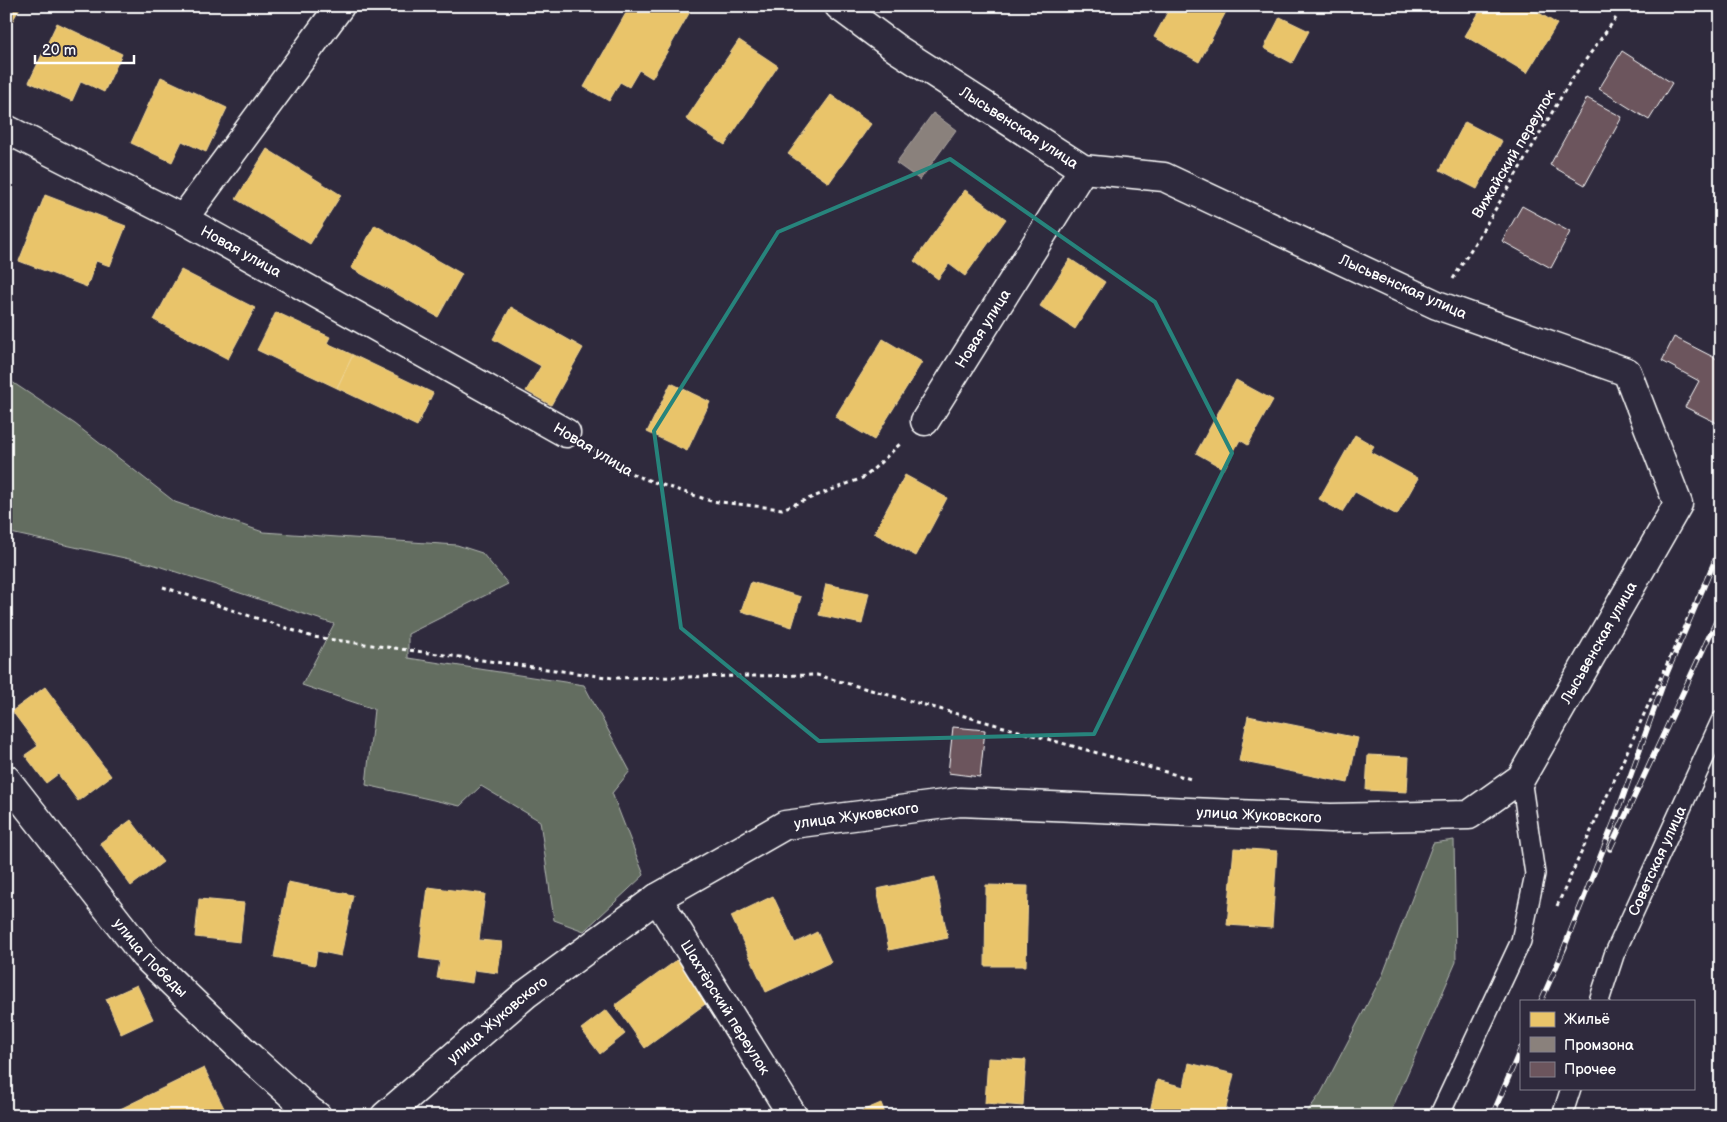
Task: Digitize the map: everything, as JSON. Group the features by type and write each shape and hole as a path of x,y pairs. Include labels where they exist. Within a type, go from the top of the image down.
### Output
{"street":[{"path":"183,219 340,6"},
{"name":"Лысьвенская улица","path":"839,6 897,49 1083,169 1164,177 1437,305 1627,372 1678,504 1521,778"},
{"name":"Новая улица","path":"6,129 183,219 566,433"},
{"name":"Новая улица","path":"925,421 1083,169"},
{"name":"улица Жуковского","path":"385,1116 526,994 657,898 785,825 960,802 1331,818 1469,815 1521,778"},
{"name":"улица Победы","path":"6,779 144,955 251,1058 317,1116"},
{"name":"Шахтёрский переулок","path":"657,898 794,1116"}],"lane":[{"name":"Советская улица","path":"1599,1000 1614,955 1721,721"},
{"path":"1439,1116 1522,941 1535,874 1521,778"},
{"path":"1562,1116 1570,1090"}],"path":[{"name":"Вижайский переулок","path":"1437,305 1508,190 1571,80 1616,18"},
{"name":"Новая улица","path":"566,433 636,476 711,501 782,508 865,477 925,421"},
{"path":"1554,913 1715,558"},
{"path":"163,587 313,637 613,678 817,675 1197,781"}],"highlighted area":[{"path":"950,159 1155,302 1232,453 1094,734 819,741 681,628 654,431 778,232"}],"green space":[{"path":"6,378 75,424 175,502 263,532 457,545 482,553 508,584 408,634 408,658 584,685 630,771 612,793 644,875 584,931 554,920 540,821 481,786 460,806 366,785 374,709 302,685 334,624 152,564 6,532"},
{"path":"1454,840 1456,962 1389,1116 1304,1116 1321,1093 1383,974 1433,843"}],"building: Жильё":[{"path":"6,6 21,6 6,32"},
{"path":"630,6 684,6 691,10 652,78 639,70 629,87 620,82 609,101 584,87"},
{"path":"1171,6 1221,6 1227,10 1199,62 1154,37"},
{"path":"1483,6 1528,6 1557,24 1527,73 1465,36"},
{"path":"1280,17 1309,31 1292,63 1264,48"},
{"path":"57,23 122,54 104,92 81,81 72,101 29,82"},
{"path":"739,40 778,66 725,145 686,119"},
{"path":"161,77 227,108 206,152 182,141 172,162 131,143"},
{"path":"831,95 871,124 829,183 788,154"},
{"path":"1465,122 1502,141 1477,189 1440,170"},
{"path":"267,149 341,195 310,244 236,199"},
{"path":"965,190 1006,219 965,276 949,264 938,279 914,261"},
{"path":"45,195 126,226 110,266 96,261 87,287 19,261"},
{"path":"375,225 462,274 438,317 351,268"},
{"path":"1070,259 1105,282 1075,329 1040,306"},
{"path":"181,270 255,308 228,359 154,320"},
{"path":"511,307 583,348 551,405 526,391 541,366 493,339"},
{"path":"276,312 330,337 327,343 353,355 337,388 257,350"},
{"path":"883,339 922,362 874,440 835,417"},
{"path":"353,355 433,393 417,426 337,388"},
{"path":"1236,380 1273,400 1248,445 1240,440 1224,469 1196,453"},
{"path":"671,383 710,402 687,451 647,432"},
{"path":"1355,435 1374,446 1370,452 1418,478 1397,515 1355,492 1342,512 1319,499"},
{"path":"905,475 947,498 916,556 874,533"},
{"path":"751,582 801,597 792,627 741,611"},
{"path":"826,584 869,593 862,624 819,615"},
{"path":"45,687 111,776 78,801 58,774 46,783 25,755 38,746 12,711"},
{"path":"1248,716 1358,738 1348,783 1239,761"},
{"path":"1368,755 1409,757 1407,792 1366,790"},
{"path":"131,820 163,862 131,886 100,843"},
{"path":"1234,848 1277,851 1272,928 1227,925"},
{"path":"935,877 948,938 889,950 877,889"},
{"path":"288,882 353,895 341,956 317,951 315,965 274,957"},
{"path":"986,885 1028,886 1026,966 985,966"},
{"path":"428,887 485,894 479,940 502,942 498,973 474,970 472,983 437,978 440,961 419,958"},
{"path":"773,896 795,943 817,932 831,962 766,992 731,916"},
{"path":"199,899 244,903 240,942 195,937"},
{"path":"677,960 708,1002 645,1048 615,1005"},
{"path":"137,985 153,1019 121,1034 106,999"},
{"path":"606,1010 625,1034 600,1054 581,1029"},
{"path":"988,1058 1026,1060 1023,1106 985,1103"},
{"path":"1189,1063 1234,1074 1224,1116 1149,1116 1157,1080 1184,1087"},
{"path":"204,1068 226,1112 218,1116 113,1116 112,1113"},
{"path":"881,1103 886,1116 850,1116"}],"building: Промзона":[{"path":"933,113 956,130 920,180 896,163"}],"building: Прочее":[{"path":"1622,51 1672,83 1649,120 1599,89"},
{"path":"1587,98 1622,117 1585,185 1550,165"},
{"path":"1522,206 1570,232 1551,268 1502,241"},
{"path":"1674,337 1721,361 1721,414 1717,423 1685,407 1699,381 1662,361"},
{"path":"953,727 985,730 980,777 948,773"}],"railway":[{"path":"1562,953 1614,822 1667,673 1721,546"},
{"path":"1610,849 1721,611"},
{"path":"1541,1000 1565,947"},
{"path":"1492,1116 1520,1050"}]}
